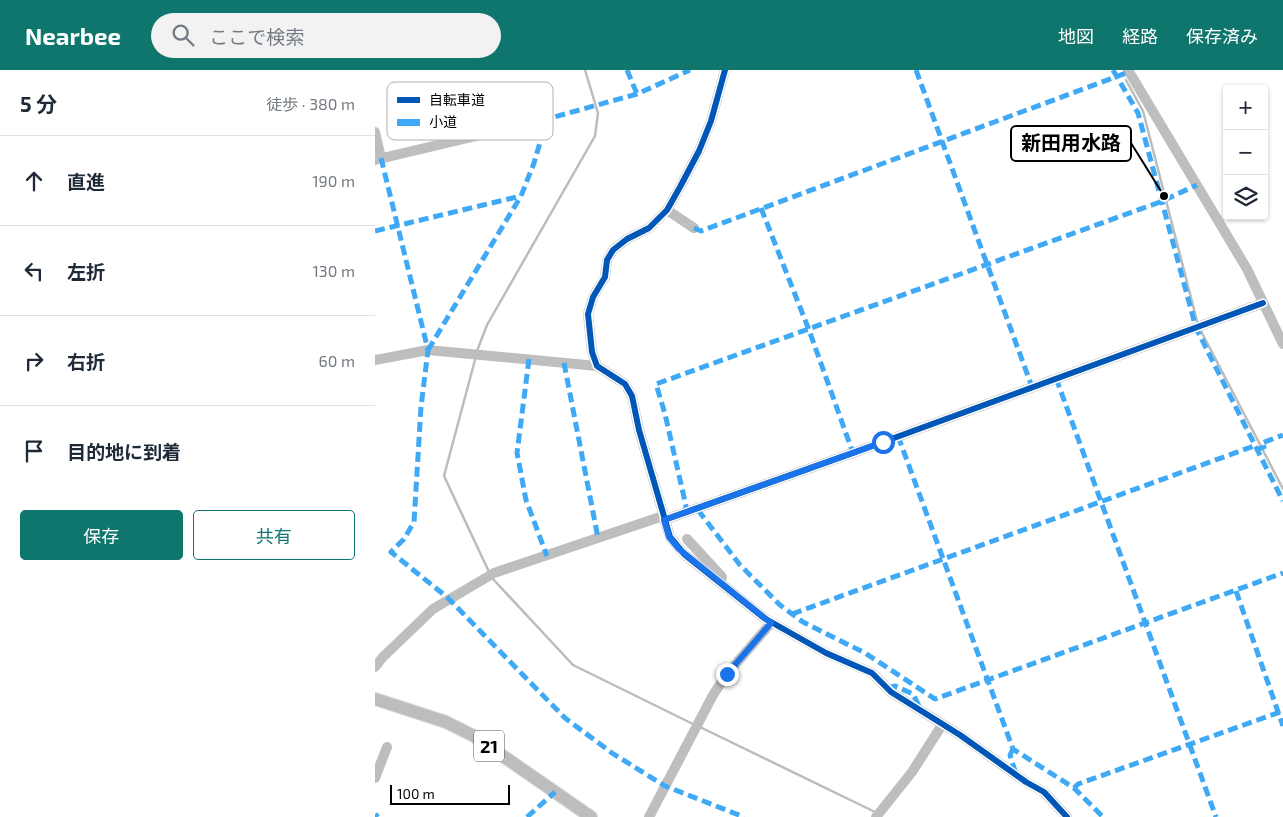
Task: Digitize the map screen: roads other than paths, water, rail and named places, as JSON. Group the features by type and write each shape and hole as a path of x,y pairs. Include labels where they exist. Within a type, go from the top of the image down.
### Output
{"main road":[{"name":"21","path":"375,699 446,722 474,736 591,817"}],"street":[{"path":"597,366 592,352 588,314 593,297 605,277 607,260 618,244 649,228 667,210 699,151 716,107 725,70"},
{"path":"1128,70 1247,269 1283,344"},
{"path":"375,132 378,159 458,140"},
{"path":"667,210 690,226"},
{"path":"375,668 383,657 433,609 494,573 663,518 693,511 1263,303"},
{"path":"375,360 428,350 597,366 625,384 629,390 663,518 674,544 771,623 839,659 865,668 891,692 1044,792 1067,817"},
{"path":"687,539 717,571 721,577 720,583"},
{"path":"649,817 713,695 727,674 771,623"},
{"path":"876,817 912,772 942,724"},
{"path":"375,778 387,747"}],"waterway":[{"path":"477,351 487,325 595,136 598,113 585,70"},
{"path":"1126,80 1143,111 1197,321"},
{"path":"1201,331 1283,489"},
{"path":"476,356 444,476 490,574"},
{"path":"492,578 573,665 695,725"},
{"path":"700,727 875,812"}],"place":[{"name":"新田用水路","path":"1164,196"}]}
